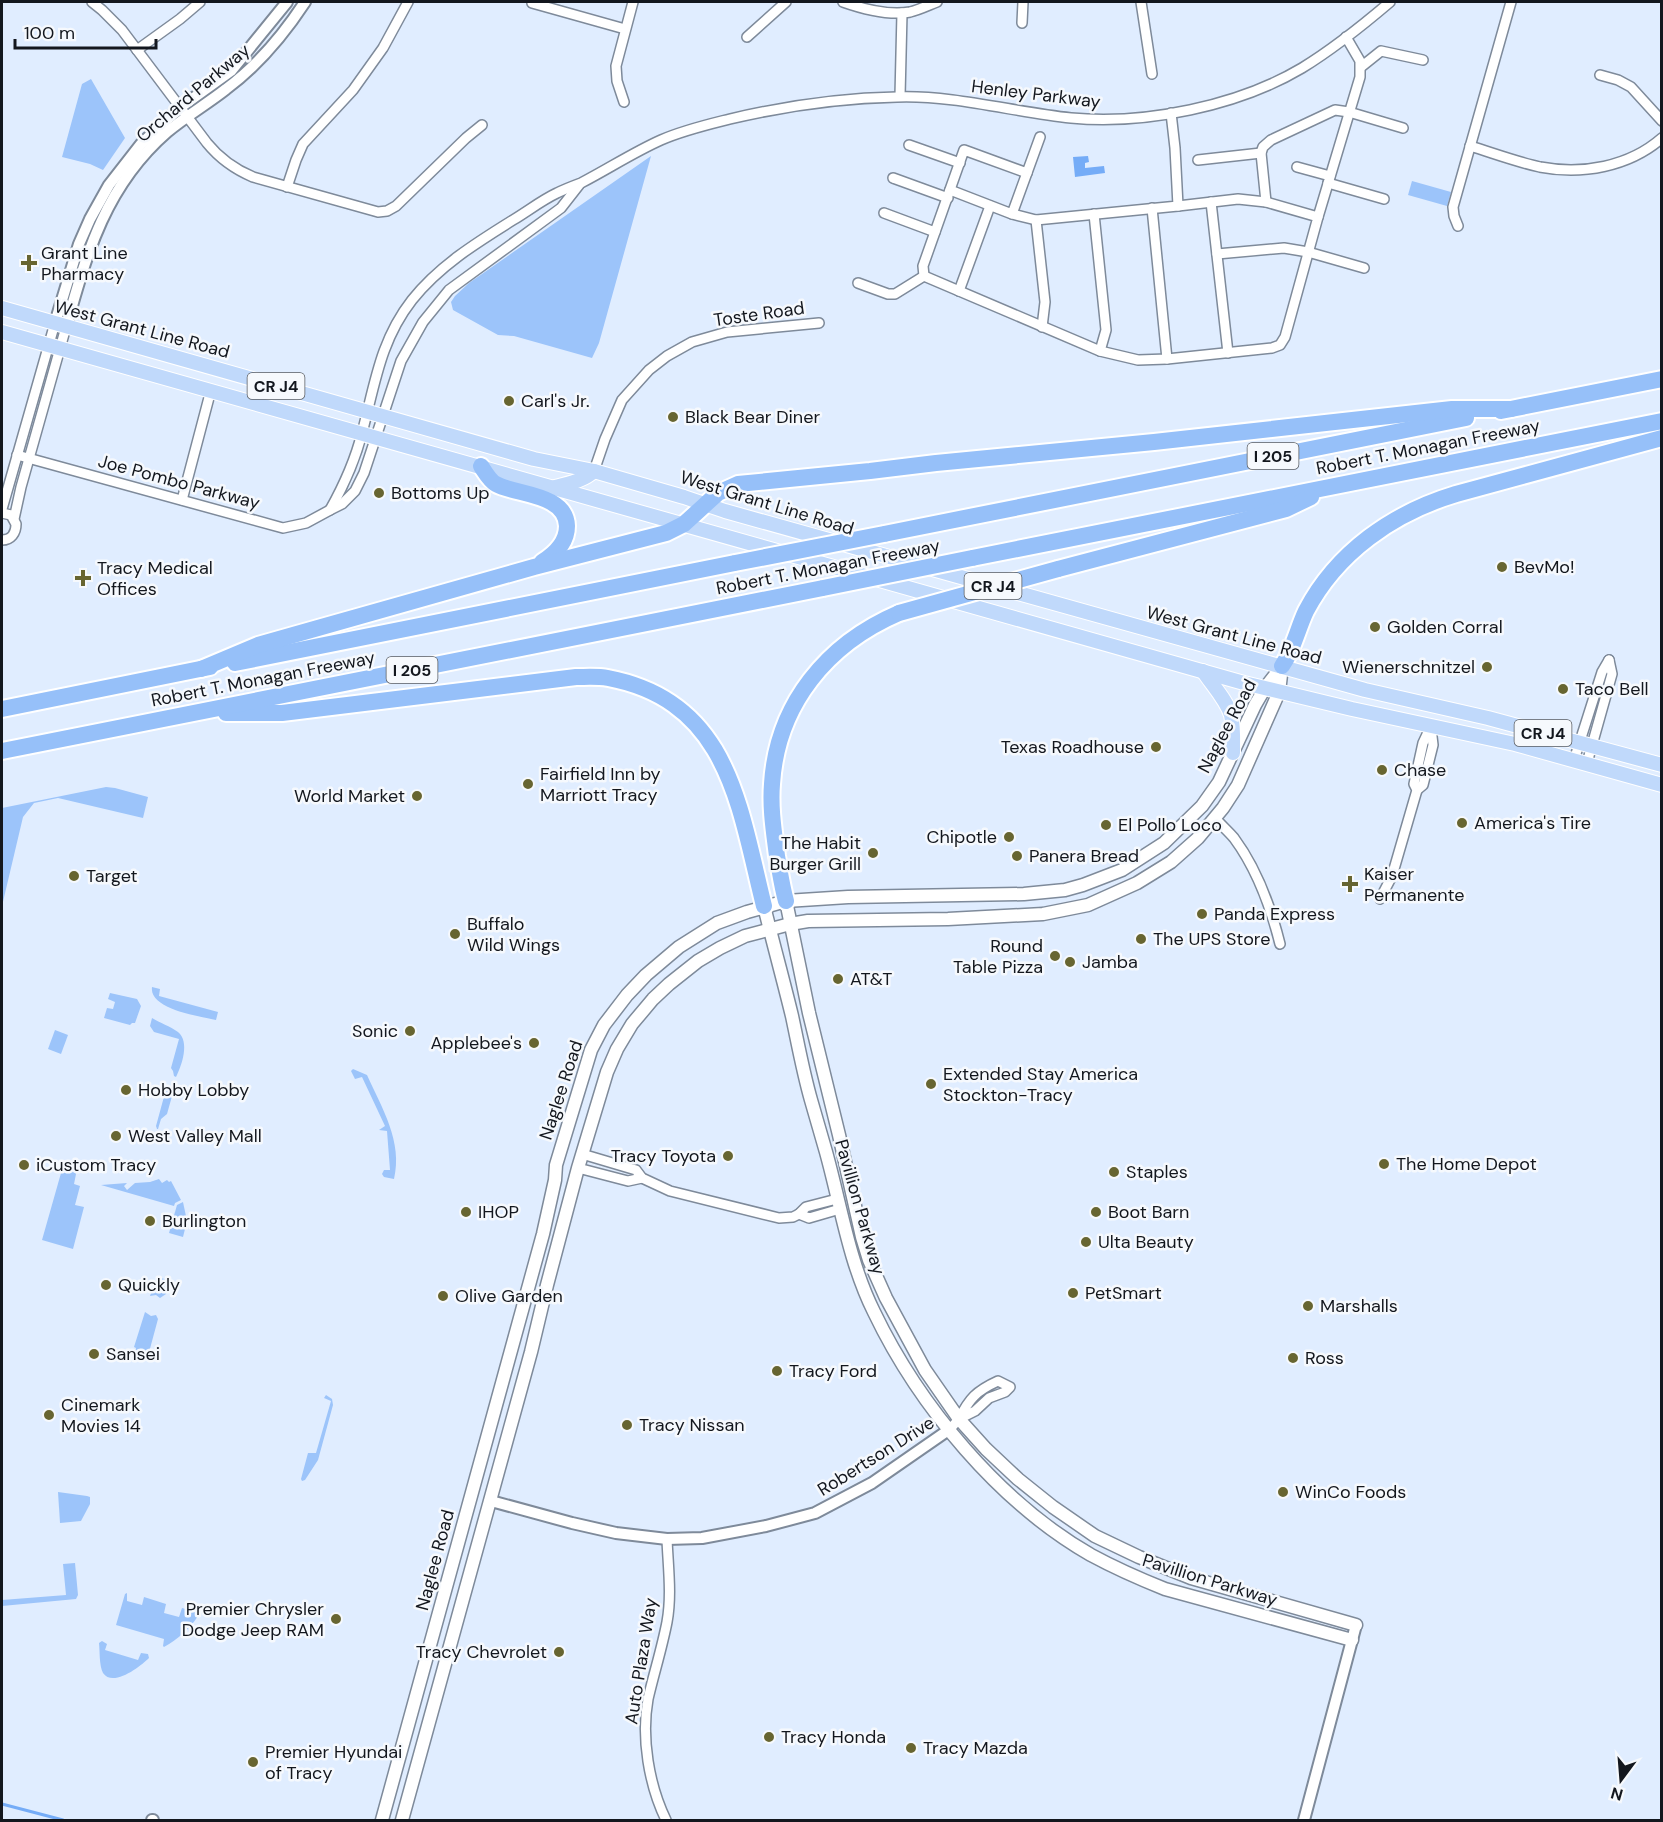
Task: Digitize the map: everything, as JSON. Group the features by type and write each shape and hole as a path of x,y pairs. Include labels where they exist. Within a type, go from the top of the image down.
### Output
{"highway":[{"name":"Robert T. Monagan Freeway","path":"2,709 1662,379"},
{"path":"201,669 258,645 534,567 666,533 684,524 718,493 738,484 1166,441 1452,409 1512,409"},
{"name":"Robert T. Monagan Freeway","path":"2,751 1662,421"},
{"path":"1282,666 1291,653 1305,613 1327,579 1355,549 1401,515 1446,497 1662,438"},
{"path":"481,466 495,484 537,496 563,513 567,521 567,533 562,544 552,555 534,567"},
{"path":"786,901 776,846 772,804 775,761 782,732 796,700 816,672 843,645 864,630 899,614 1286,509 1341,484"},
{"path":"201,711 241,714 282,713 576,677 605,677 636,685 680,707 706,736 718,754 738,801 764,906"}],"main road":[{"name":"West Grant Line Road","path":"2,308 534,459 594,471 1365,690 1436,705 1662,765"},
{"name":"CR J4","path":"2,332 1265,688 1363,712 1515,744 1662,785"},
{"path":"553,488 577,481 594,471"},
{"name":"Naglee Road","path":"382,1821 543,1234 561,1147 591,1050 604,1025 627,995 646,975 679,947 717,923 764,906 786,901 848,897 1024,894 1065,890 1122,870 1164,843 1202,806 1219,782 1251,712 1265,688 1282,666"},
{"name":"Naglee Road","path":"402,1821 531,1352 582,1154 607,1072 632,1024 653,999 698,962 745,936 770,929 808,921 948,919 1042,914 1088,905 1137,883 1171,862 1198,838 1238,785 1280,692 1282,666"},
{"path":"1203,671 1227,705 1233,731 1233,753"},
{"name":"Pavillion Parkway","path":"786,901 809,1013 867,1252 886,1298 925,1370 959,1419 1018,1479 1095,1536 1191,1578 1356,1625"},
{"name":"Pavillion Parkway","path":"764,906 849,1248 873,1311 896,1354 925,1398 980,1466 1006,1491 1034,1515 1091,1555 1165,1589 1352,1640"}],"street":[{"path":"92,2 122,30 219,158 238,171 253,177 358,207 378,212 387,211 396,206 482,125"},
{"path":"137,50 200,2"},
{"name":"Orchard Parkway","path":"2,511 17,455 61,325 102,218 110,203 128,176 153,146 184,112 231,71 287,2"},
{"name":"Orchard Parkway","path":"184,112 228,88 257,61 296,17 305,2"},
{"path":"287,187 303,144 353,90 383,48 408,2"},
{"path":"624,102 617,81 616,66 633,2"},
{"path":"747,37 786,2"},
{"path":"843,2 862,9 902,13 912,12 937,2"},
{"path":"1022,23 1023,2"},
{"path":"1141,2 1152,74"},
{"name":"Henley Parkway","path":"900,96 977,103 1074,118 1132,118 1171,113 1217,103 1253,91 1301,68 1346,37 1390,2"},
{"path":"1458,226 1453,207 1511,2"},
{"path":"532,3 625,29"},
{"path":"900,96 902,13"},
{"path":"924,276 1100,351 1138,360 1228,353 1280,345 1285,337 1360,77 1360,61 1346,37"},
{"path":"1361,67 1381,51 1423,60"},
{"path":"1600,75 1618,80 1631,87 1662,121"},
{"name":"Joe Pombo Parkway","path":"17,455 283,528 306,523 342,504 355,491 364,473 369,436 367,412 385,344 414,297 449,263 473,245 554,194 580,183 659,141 690,129 810,103 900,96"},
{"path":"1266,202 1261,153 1263,147 1271,140 1335,110 1403,128"},
{"path":"1171,113 1178,206"},
{"path":"1012,214 1040,137"},
{"path":"1470,146 1539,167 1564,170 1589,169 1617,164 1640,153 1662,138"},
{"path":"909,145 960,164"},
{"path":"924,276 923,266 964,150 1026,173"},
{"path":"1198,160 1261,153"},
{"path":"1297,166 1384,199"},
{"path":"893,178 1036,220 1238,200 1266,202 1318,217"},
{"name":"Joe Pombo Parkway","path":"330,510 369,436 384,416 401,361 423,322 449,290 561,208 580,183"},
{"path":"1212,202 1228,353"},
{"path":"959,291 990,206"},
{"path":"1152,208 1167,359"},
{"path":"884,213 935,232"},
{"path":"1094,214 1106,330 1100,351"},
{"path":"1036,220 1044,302 1042,327"},
{"path":"1217,254 1284,248 1308,252 1364,268"},
{"path":"858,283 894,294 924,276"},
{"name":"Toste Road","path":"594,471 604,439 622,400 649,370 667,356 692,342 727,332 819,323"},
{"path":"14,519 54,346"},
{"path":"182,500 211,390"},
{"path":"2,511 10,515 16,524 14,534 2,540"},
{"path":"1581,762 1602,672 1610,660 1612,674 1586,744"},
{"path":"1380,899 1392,876 1417,790 1424,785 1432,744 1431,726"},
{"path":"1215,818 1234,838 1254,871 1275,923 1280,944"},
{"path":"582,1154 636,1170 642,1178 670,1191 779,1218 799,1214 806,1207 838,1204"},
{"path":"578,1168 628,1181 642,1178"},
{"name":"Robertson Drive","path":"490,1500 616,1533 667,1539 712,1536 766,1526 815,1513 872,1483 950,1429 959,1419 968,1402 981,1388 998,1381 1010,1388 989,1398 975,1411 959,1419"},
{"name":"Auto Plaza Way","path":"666,1821 650,1771 646,1720 648,1701 667,1623 669,1604 667,1539"},
{"name":"Pavillion Parkway","path":"1304,1821 1356,1625"}],"shaded area":[{"path":"91,79 125,138 103,170 62,157 82,84"},
{"path":"651,156 599,343 592,358 514,336 498,335 453,310 451,302 469,283"},
{"path":"1088,156 1089,162 1085,163 1085,168 1104,166 1105,173 1075,177 1073,157"},
{"path":"1412,181 1451,192 1447,206 1408,195"},
{"path":"106,787 148,797 143,818 58,798 34,803 23,817 2,906 2,808"},
{"path":"152,987 160,989 159,996 218,1012 216,1020 187,1014 166,1006 153,995"},
{"path":"110,993 137,999 141,1006 135,1023 130,1025 104,1018 107,1008 113,1009 115,1002 108,999"},
{"path":"152,1018 182,1036 184,1054 176,1077 171,1068 179,1039 154,1032 150,1026"},
{"path":"55,1030 68,1035 61,1054 48,1049"},
{"path":"353,1069 367,1075 385,1113 396,1152 394,1179 384,1177 382,1174 384,1170 390,1170 387,1131 379,1130 385,1126 362,1077 355,1079 351,1071"},
{"path":"170,1087 174,1089 167,1114 161,1119 157,1129 165,1093"},
{"path":"63,1166 73,1169 76,1174 74,1184 80,1186 75,1205 84,1207 73,1249 42,1240"},
{"path":"159,1179 162,1183 167,1180 171,1181 181,1200 174,1206 101,1185 127,1183 124,1186 127,1190 135,1183"},
{"path":"183,1202 187,1221 183,1237 169,1233 177,1205"},
{"path":"160,1278 169,1280 166,1294 160,1298 156,1295 150,1296 155,1281"},
{"path":"145,1312 151,1316 156,1315 158,1319 148,1356 145,1359 139,1356 134,1357 136,1348 134,1347"},
{"path":"326,1395 332,1399 333,1405 318,1460 302,1481 308,1453 316,1453 331,1401 324,1398"},
{"path":"58,1492 90,1497 90,1504 81,1521 60,1523"},
{"path":"75,1563 78,1595 76,1599 2,1606 2,1600 66,1595 63,1564"},
{"path":"127,1593 127,1601 142,1605 144,1597 166,1604 164,1613 179,1617 182,1608 196,1612 198,1616 183,1634 164,1647 164,1639 116,1625"},
{"path":"102,1641 107,1644 105,1650 138,1660 141,1653 148,1654 149,1658 127,1674 120,1677 108,1677 103,1673 101,1666 99,1643"}],"waterway":[{"path":"2,1804 63,1820"}],"place":[{"name":"Grant Line Pharmacy","path":"29,263"},
{"name":"Carl's Jr.","path":"509,401"},
{"name":"Black Bear Diner","path":"673,417"},
{"name":"Bottoms Up","path":"379,493"},
{"name":"BevMo!","path":"1502,567"},
{"name":"Tracy Medical Offices","path":"83,578"},
{"name":"Golden Corral","path":"1375,627"},
{"name":"Wienerschnitzel","path":"1487,667"},
{"name":"Taco Bell","path":"1563,689"},
{"name":"Texas Roadhouse","path":"1156,747"},
{"name":"Chase","path":"1382,770"},
{"name":"Fairfield Inn by Marriott Tracy","path":"528,784"},
{"name":"World Market","path":"417,796"},
{"name":"America's Tire","path":"1462,823"},
{"name":"El Pollo Loco","path":"1106,825"},
{"name":"Chipotle","path":"1009,837"},
{"name":"The Habit Burger Grill","path":"873,853"},
{"name":"Panera Bread","path":"1017,856"},
{"name":"Target","path":"74,876"},
{"name":"Kaiser Permanente","path":"1350,884"},
{"name":"Panda Express","path":"1202,914"},
{"name":"Buffalo Wild Wings","path":"455,934"},
{"name":"The UPS Store","path":"1141,939"},
{"name":"Round Table Pizza","path":"1055,956"},
{"name":"Jamba","path":"1070,962"},
{"name":"AT&T","path":"838,979"},
{"name":"Sonic","path":"410,1031"},
{"name":"Applebee's","path":"534,1043"},
{"name":"Extended Stay America Stockton-Tracy","path":"931,1084"},
{"name":"Hobby Lobby","path":"126,1090"},
{"name":"West Valley Mall","path":"116,1136"},
{"name":"Tracy Toyota","path":"728,1156"},
{"name":"The Home Depot","path":"1384,1164"},
{"name":"iCustom Tracy","path":"24,1165"},
{"name":"Staples","path":"1114,1172"},
{"name":"IHOP","path":"466,1212"},
{"name":"Boot Barn","path":"1096,1212"},
{"name":"Burlington","path":"150,1221"},
{"name":"Ulta Beauty","path":"1086,1242"},
{"name":"Quickly","path":"106,1285"},
{"name":"PetSmart","path":"1073,1293"},
{"name":"Olive Garden","path":"443,1296"},
{"name":"Marshalls","path":"1308,1306"},
{"name":"Sansei","path":"94,1354"},
{"name":"Ross","path":"1293,1358"},
{"name":"Tracy Ford","path":"777,1371"},
{"name":"Cinemark Movies 14","path":"49,1415"},
{"name":"Tracy Nissan","path":"627,1425"},
{"name":"WinCo Foods","path":"1283,1492"},
{"name":"Premier Chrysler Dodge Jeep RAM","path":"336,1619"},
{"name":"Tracy Chevrolet","path":"559,1652"},
{"name":"Tracy Honda","path":"769,1737"},
{"name":"Tracy Mazda","path":"911,1748"},
{"name":"Premier Hyundai of Tracy","path":"253,1762"}]}
